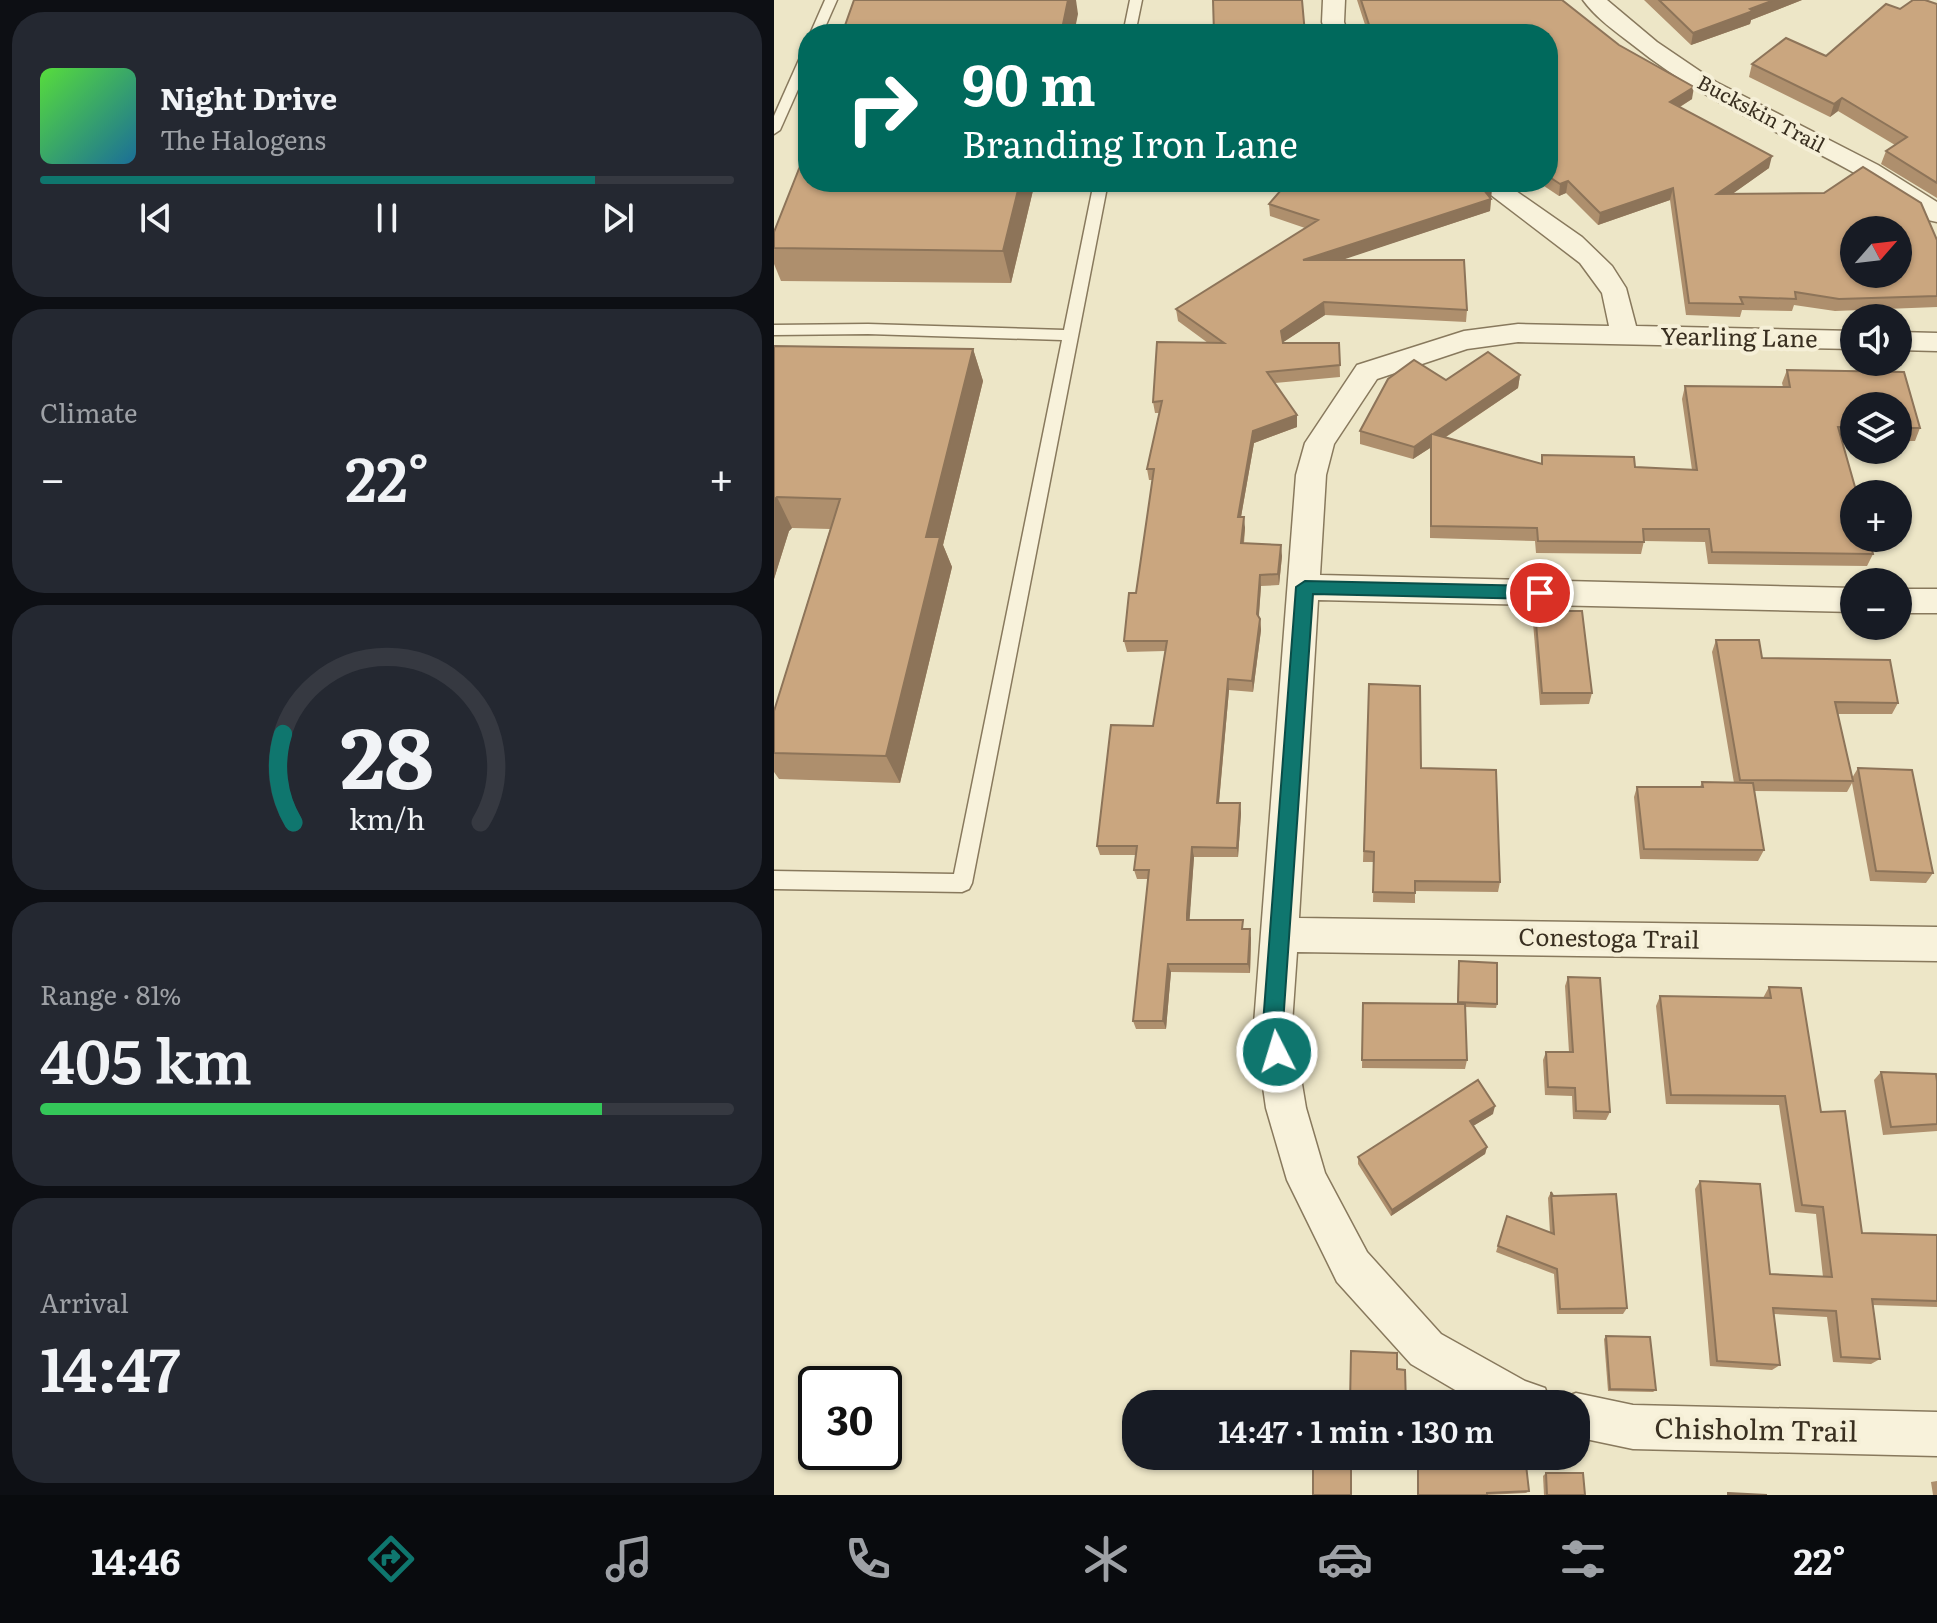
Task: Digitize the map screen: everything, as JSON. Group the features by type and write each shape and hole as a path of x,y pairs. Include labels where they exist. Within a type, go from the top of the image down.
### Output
{"street":[{"path":"1334,0 1334,24"},
{"name":"Buckskin Trail","path":"1594,0 1633,36 1682,71 1747,110 1906,190 1937,214"},
{"path":"1498,1390 1426,1349 1352,1267 1307,1180 1286,1108 1273,1024 1311,475 1320,443 1367,372 1464,340 1518,333 1624,336 1615,290 1597,266 1568,240 1500,192"},
{"name":"Yearling Lane","path":"1624,336 1840,340"},
{"path":"1912,341 1937,342"},
{"path":"1305,587 1840,600"},
{"path":"1912,601 1937,601"},
{"name":"Conestoga Trail","path":"1280,935 1937,944"},
{"name":"Chisholm Trail","path":"1590,1418 1633,1427 1937,1434"}],"lane":[{"path":"820,24 831,0"},
{"path":"1131,24 1136,0"},
{"path":"774,130 798,76"},
{"path":"774,880 962,883 1099,192"},
{"path":"774,330 868,329 1072,335"}],"building":[{"path":"854,0 1068,0 1063,24 846,24"},
{"path":"1213,0 1302,0 1304,24 1214,24"},
{"path":"1361,0 1562,0 1619,45 1694,87 1670,102 1772,156 1717,194 1824,193 1863,167 1921,203 1937,240 1937,296 1839,299 1795,292 1796,299 1740,297 1743,304 1689,303 1673,188 1600,213 1568,181 1558,183 1558,24 1369,24"},
{"path":"1659,0 1774,0 1693,33"},
{"path":"1913,0 1937,4 1937,183 1886,151 1907,137 1842,98 1834,104 1752,64 1786,38 1826,56 1886,4 1900,9"},
{"path":"798,171 798,192 1018,192 1003,251 774,248 774,232"},
{"path":"1279,192 1486,192 1491,199 1303,260 1464,260 1467,310 1324,302 1281,331 1283,343 1339,343 1340,365 1267,372 1297,415 1253,431 1238,517 1244,517 1241,543 1281,545 1278,574 1260,575 1257,614 1260,619 1252,681 1228,679 1217,803 1240,803 1237,848 1192,847 1187,914 1187,920 1243,920 1242,929 1250,929 1248,964 1168,964 1163,1021 1133,1021 1149,870 1134,870 1137,846 1097,846 1111,725 1153,726 1167,641 1124,641 1129,593 1136,593 1154,469 1147,469 1162,401 1153,402 1157,342 1224,343 1176,309 1318,220 1269,204"},
{"path":"774,346 973,349 926,537 940,537 886,756 774,753 774,711 840,499 777,497 774,500"},
{"path":"1488,352 1520,375 1433,434 1542,464 1542,455 1634,457 1635,467 1697,470 1685,386 1790,387 1787,370 1840,371 1840,376 1905,376 1910,392 1840,392 1840,464 1848,464 1853,480 1840,480 1840,552 1873,554 1712,552 1709,529 1643,529 1644,542 1538,541 1537,528 1431,526 1431,435 1414,447 1360,431 1388,379 1414,360 1446,380"},
{"path":"1912,400 1920,428 1912,428"},
{"path":"1535,611 1582,611 1592,693 1542,693"},
{"path":"1716,640 1759,640 1762,658 1890,660 1898,703 1835,702 1853,781 1740,780"},
{"path":"1369,684 1420,686 1421,768 1496,770 1500,882 1415,881 1415,893 1373,892 1374,852 1364,851"},
{"path":"1858,768 1912,770 1933,873 1876,871"},
{"path":"1702,782 1753,783 1764,850 1644,849 1637,787 1703,787"},
{"path":"1459,961 1497,963 1497,1004 1458,1002"},
{"path":"1568,977 1600,978 1610,1112 1576,1111 1575,1088 1548,1087 1546,1052 1573,1052"},
{"path":"1769,987 1801,988 1821,1112 1845,1111 1862,1233 1937,1235 1937,1301 1872,1299 1880,1359 1841,1357 1836,1311 1773,1308 1780,1365 1717,1361 1700,1181 1760,1184 1770,1274 1832,1277 1823,1207 1802,1205 1785,1096 1671,1095 1660,996 1771,998"},
{"path":"1363,1003 1465,1004 1467,1060 1362,1060"},
{"path":"1881,1072 1936,1074 1937,1124 1891,1127"},
{"path":"1478,1080 1495,1106 1470,1121 1487,1147 1392,1210 1358,1157"},
{"path":"1551,1192 1553,1196 1616,1194 1627,1308 1560,1309 1557,1269 1498,1246 1507,1216 1554,1234"},
{"path":"1606,1336 1650,1337 1656,1390 1610,1389"},
{"path":"1351,1351 1397,1353 1397,1369 1405,1370 1406,1390 1350,1390"},
{"path":"1313,1470 1351,1470 1351,1495 1313,1495"},
{"path":"1418,1470 1527,1470 1529,1491 1487,1495 1418,1495"},
{"path":"1546,1473 1583,1473 1585,1495 1547,1495"}],"route":[{"path":"1277,1052 1273,1024 1305,587 1540,593"}]}
